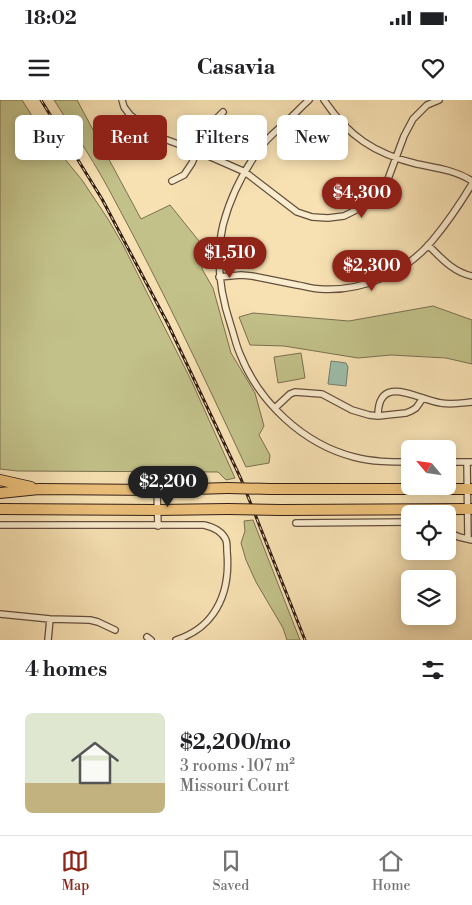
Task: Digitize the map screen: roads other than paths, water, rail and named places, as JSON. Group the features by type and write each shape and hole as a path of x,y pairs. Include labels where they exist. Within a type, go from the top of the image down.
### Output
{"highway":[{"path":"0,480 39,488"},
{"path":"0,493 39,488 157,490 228,488 470,489"},
{"path":"0,508 14,510 280,510 470,508"}],"street":[{"path":"122,100 124,107 130,115 159,137 177,144"},
{"path":"310,100 262,146 245,172 230,205 223,226 219,248 219,276 222,298 240,354 248,372 274,408 299,430 329,448 354,457 374,461 401,462"},
{"path":"324,100 336,115"},
{"path":"218,160 245,172 297,212 312,217 344,216 358,210 384,186 404,136 413,119 425,103 439,100"},
{"path":"219,276 252,276 318,289 349,287 379,279 394,272 409,263 428,245 454,213 472,183 461,174 396,158 378,151 367,145 348,128"},
{"path":"172,182 184,175 193,160"},
{"path":"428,245 452,268 472,276"},
{"path":"378,416 379,402 385,395 394,391 404,392 441,403 472,402"},
{"path":"274,408 295,392 322,394 360,413 378,416 406,413 416,408 423,398"},
{"path":"456,462 469,462 470,540 456,536"},
{"path":"157,490 158,526"},
{"path":"296,523 401,522"},
{"path":"0,525 204,526 218,530 226,539 227,545 228,574 221,601 214,614 202,626 176,640"},
{"path":"0,614 50,619 90,620 115,630"},
{"path":"48,640 50,619"}],"railway":[{"path":"41,100 102,199 168,324 241,479 305,640"}]}
